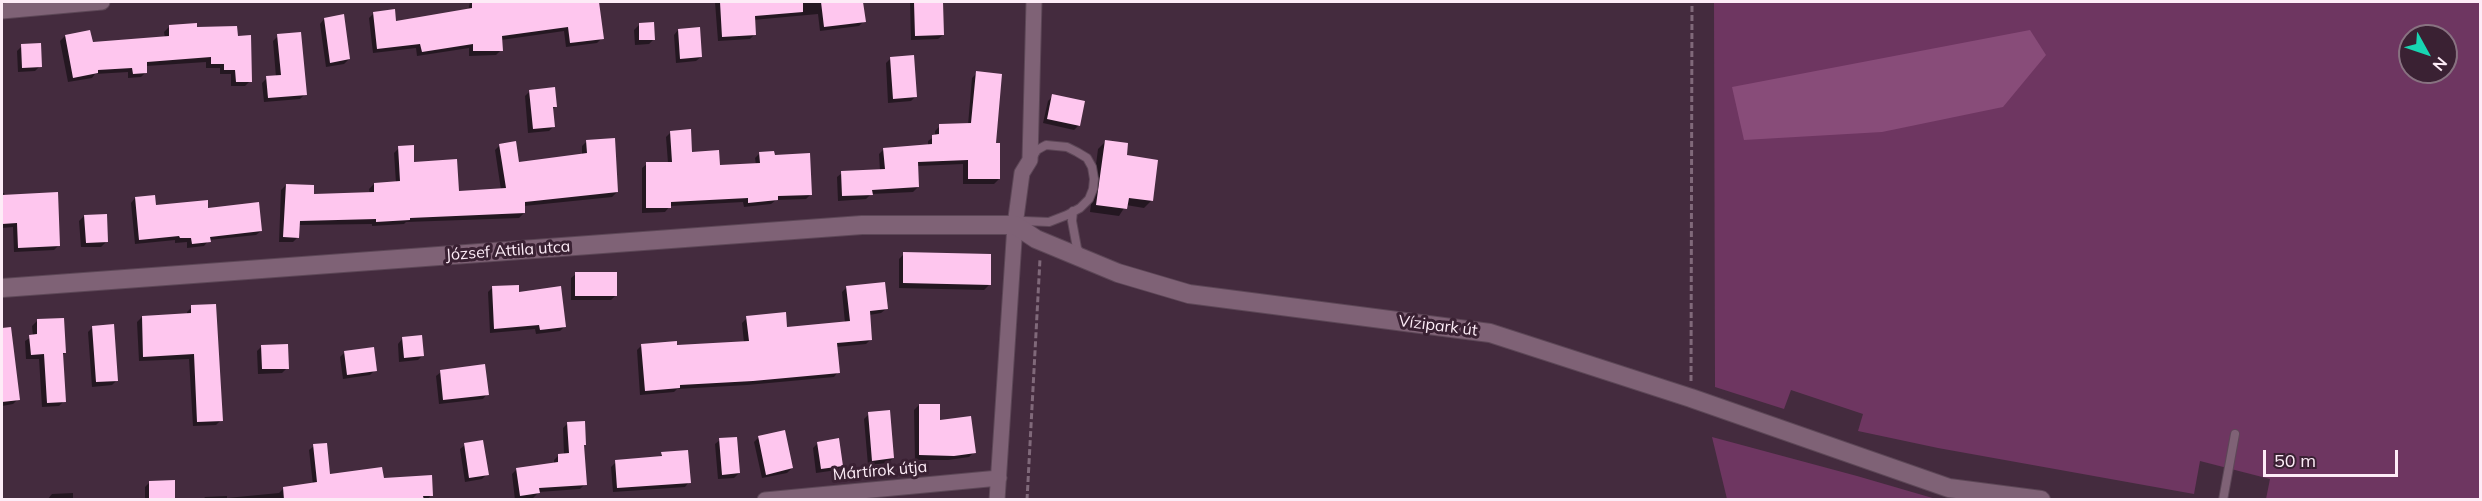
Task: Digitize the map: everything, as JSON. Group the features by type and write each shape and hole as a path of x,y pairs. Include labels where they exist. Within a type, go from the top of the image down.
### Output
{"street":[{"path":"2,11 102,2"},
{"path":"997,500 1015,225 1022,173 1030,160 1034,2"},
{"name":"József Attila utca","path":"2,288 862,225 1015,225"},
{"name":"Vízipark út","path":"1015,225 1041,241 1118,273 1189,294 1490,333 1691,398 1950,494 2041,500"},
{"name":"Mártírok útja","path":"765,500 999,478"}],"lane":[{"path":"1015,225 1024,221 1049,222 1073,212 1089,198 1093,189 1094,178 1087,158 1067,147 1046,145 1037,150 1030,160"},
{"path":"1073,212 1072,221 1077,249 1083,259"},
{"path":"2223,500 2235,434"}],"path":[{"path":"1691,398 1692,2"},
{"path":"1027,500 1041,241"}],"shaded area":[{"path":"1714,2 2480,2 2480,499 2266,499 2270,479 2200,461 2194,494 1938,448 1858,431 1863,414 1791,390 1784,409 1715,387"},
{"path":"2030,30 2046,55 2003,107 1882,132 1744,140 1732,87"},
{"path":"1712,437 1857,476 1936,499 1727,499"}],"building":[{"path":"472,2 599,2 604,39 570,43 568,27 502,36 503,51 473,51 473,44 422,52 420,44 377,49 373,12 395,9 396,21 472,8"},
{"path":"720,2 803,2 803,12 755,16 756,35 722,37"},
{"path":"821,2 863,2 866,22 824,27"},
{"path":"914,2 943,2 944,35 915,36"},
{"path":"344,14 350,59 330,63 324,18"},
{"path":"654,22 655,40 639,40 639,23"},
{"path":"197,23 197,27 237,26 238,36 251,35 252,82 236,82 235,70 224,70 224,64 211,64 211,57 147,62 147,73 133,74 132,68 98,70 98,73 73,78 65,35 90,30 93,42 169,36 169,25"},
{"path":"700,27 702,57 680,59 678,29"},
{"path":"301,32 307,95 268,98 266,76 281,75 277,34"},
{"path":"41,43 42,67 22,68 21,44"},
{"path":"914,55 917,97 893,99 890,57"},
{"path":"976,71 1002,74 996,143 1000,143 1000,179 968,179 968,160 918,162 919,187 872,190 873,195 842,196 841,171 885,169 883,148 932,144 932,135 939,134 939,124 971,123"},
{"path":"555,87 557,107 553,107 555,127 533,129 529,90"},
{"path":"1052,94 1085,101 1080,126 1047,119"},
{"path":"691,129 692,152 719,150 720,165 760,163 759,152 774,151 775,155 810,153 812,195 778,196 778,200 748,203 748,198 671,202 671,208 646,208 646,162 672,162 670,131"},
{"path":"615,138 618,192 525,202 525,213 410,218 410,220 376,222 376,219 300,221 299,238 283,237 286,184 314,185 314,194 374,192 374,183 400,181 398,146 414,145 414,162 457,159 459,191 506,188 499,144 516,141 519,162 587,153 586,140"},
{"path":"1105,140 1128,143 1127,155 1158,160 1153,201 1129,198 1127,209 1096,205"},
{"path":"58,192 60,246 18,248 17,223 2,224 2,195"},
{"path":"155,195 156,205 208,200 208,208 259,202 262,231 210,237 211,242 192,244 191,238 180,238 179,236 139,240 135,197"},
{"path":"107,214 108,242 86,243 84,215"},
{"path":"903,252 991,254 991,285 903,283"},
{"path":"575,272 617,272 617,296 575,296"},
{"path":"885,282 888,309 870,311 872,340 837,343 840,373 680,385 680,388 645,391 641,344 677,341 677,345 749,341 746,316 786,312 787,327 850,321 846,286"},
{"path":"519,285 519,292 561,286 566,327 540,330 539,325 494,329 492,286"},
{"path":"216,304 223,421 197,422 194,354 143,357 142,316 191,313 191,305"},
{"path":"64,318 66,353 63,353 66,402 47,403 44,354 31,355 29,335 37,334 37,319"},
{"path":"114,324 118,381 96,382 92,326"},
{"path":"11,327 20,400 2,402 2,328"},
{"path":"422,335 424,356 404,358 402,337"},
{"path":"288,344 289,369 262,369 261,345"},
{"path":"374,347 377,371 347,375 344,351"},
{"path":"485,364 489,395 443,400 440,370"},
{"path":"919,404 940,404 940,420 971,416 976,453 954,456 919,455"},
{"path":"890,410 894,458 872,461 868,412"},
{"path":"585,421 587,485 539,488 540,493 520,496 516,468 558,462 558,454 569,453 567,422"},
{"path":"785,430 793,468 766,475 758,436"},
{"path":"737,437 740,473 722,475 719,438"},
{"path":"839,438 843,466 821,469 817,442"},
{"path":"483,440 489,475 469,478 464,443"},
{"path":"327,443 330,474 382,467 384,478 432,475 433,496 423,496 424,500 284,500 283,487 317,482 313,444"},
{"path":"688,450 691,483 617,488 615,460 662,456 661,452"},
{"path":"175,480 175,500 149,500 149,481"}]}
